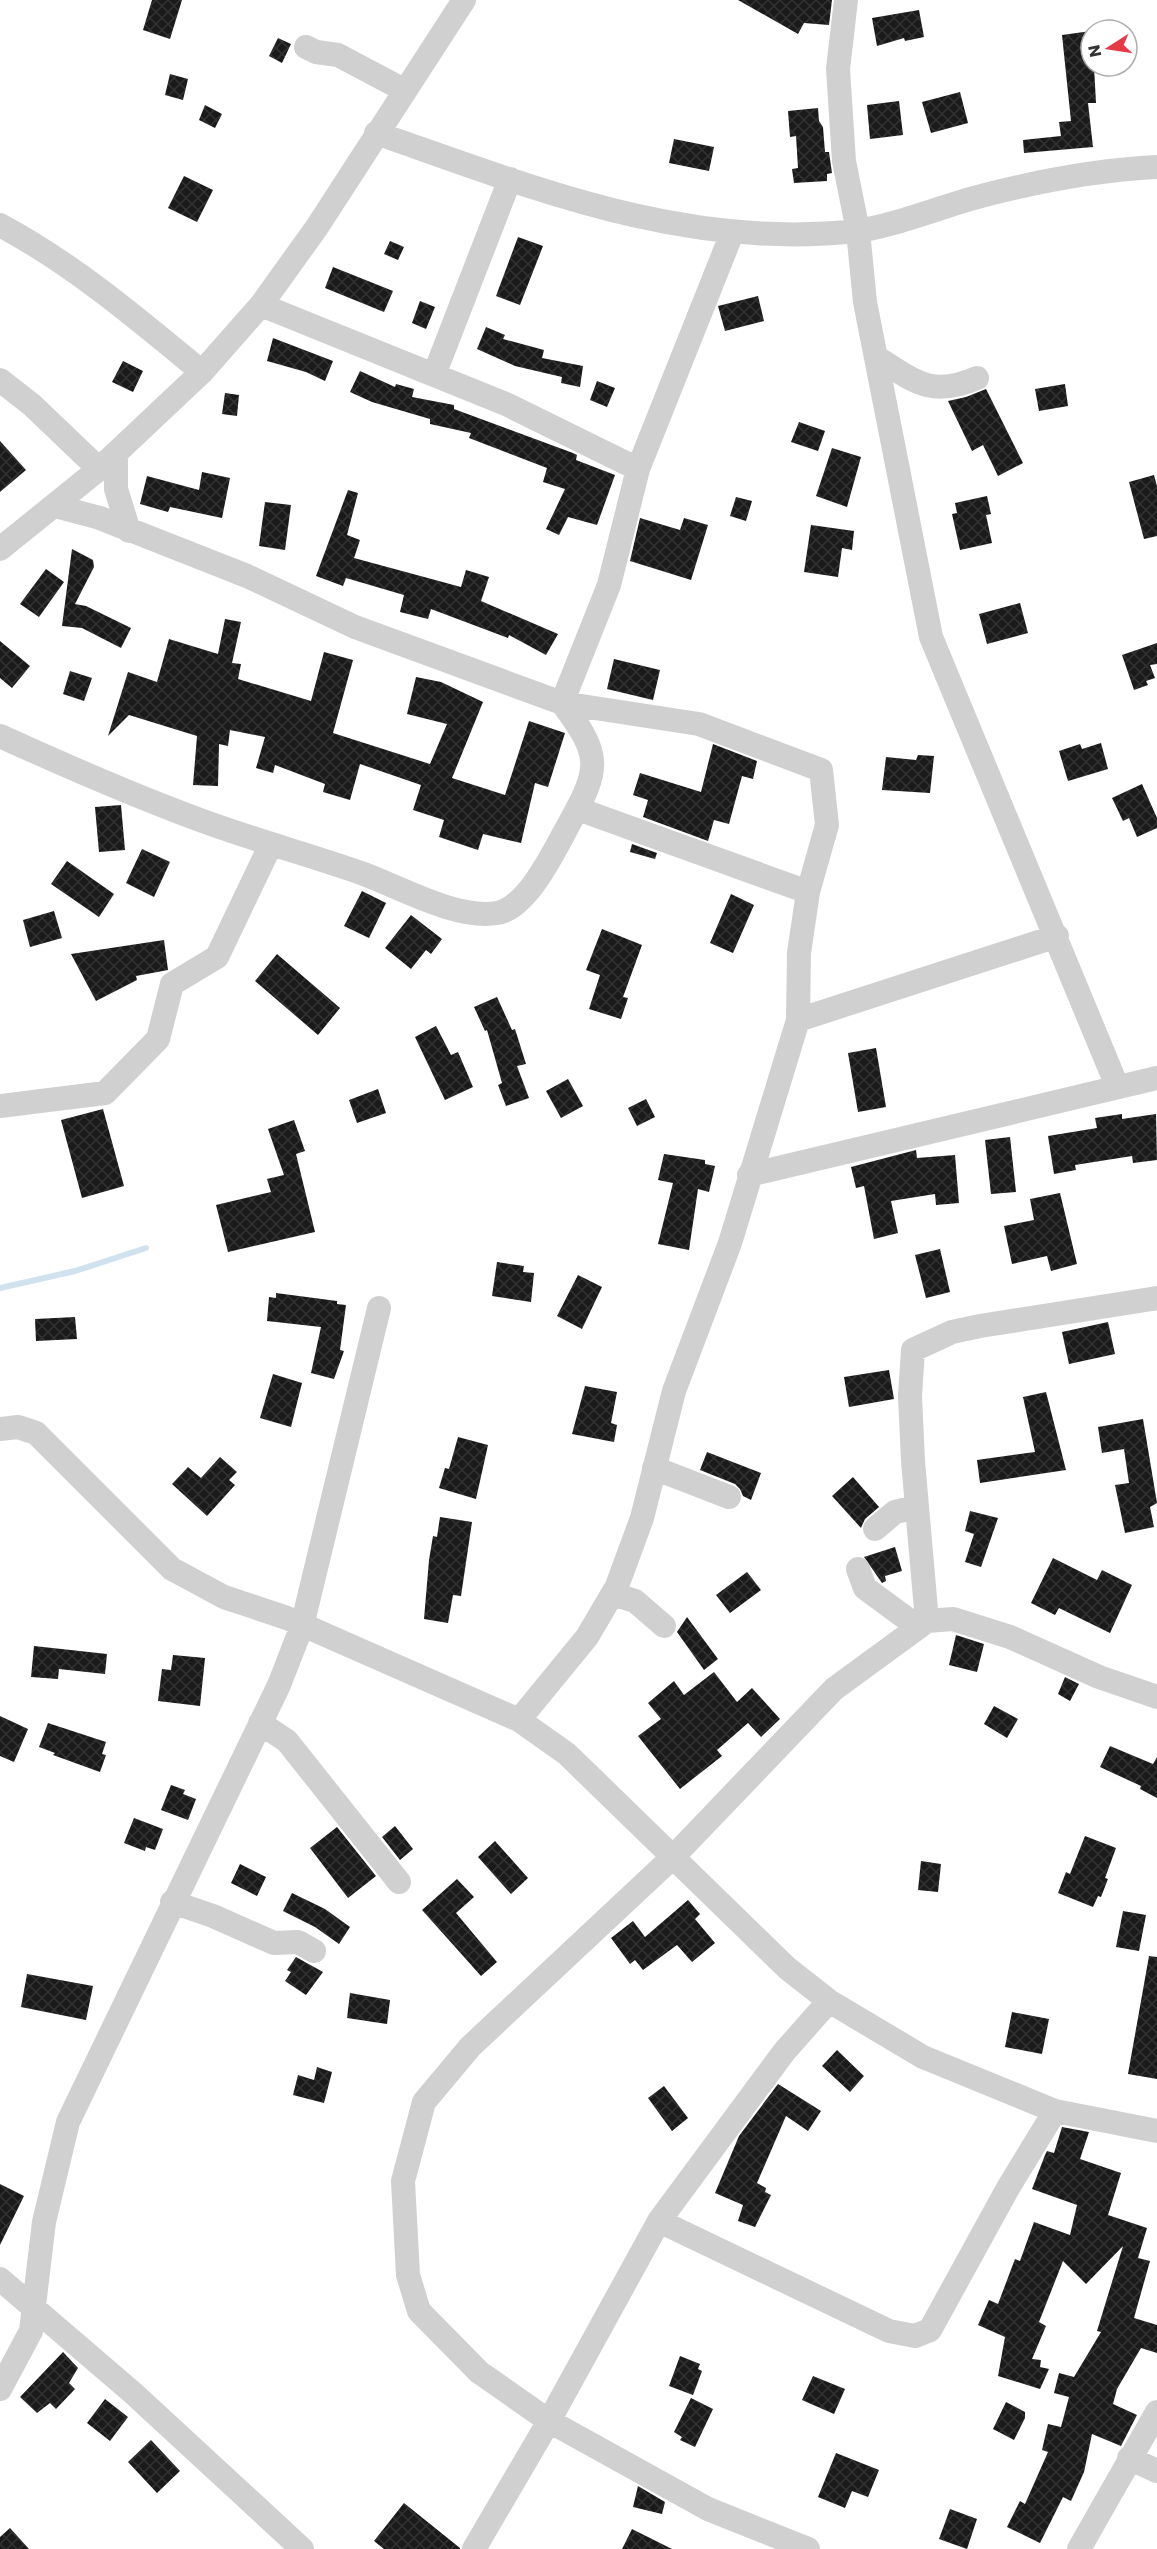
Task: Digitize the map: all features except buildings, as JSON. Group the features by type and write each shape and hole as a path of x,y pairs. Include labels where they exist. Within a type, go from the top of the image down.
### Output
{"street":[{"path":"0,549 99,469 202,372 261,305 317,227 464,0"},
{"path":"846,0 838,69 844,161 858,231 865,302 931,637 1057,936 1117,1086"},
{"path":"306,47 316,52 338,55 404,90"},
{"path":"376,133 510,179 627,215 732,233 787,235 858,231 1003,190 1130,168 1157,167"},
{"path":"434,375 510,179"},
{"path":"0,225 21,236 120,305 202,372"},
{"path":"562,703 609,585 638,469 732,233"},
{"path":"261,305 508,405 638,469"},
{"path":"876,357 920,385 939,389 977,378"},
{"path":"0,380 32,405 99,469"},
{"path":"116,453 116,489 129,531"},
{"path":"55,506 100,518 247,576 355,627 562,703 699,724 821,770 827,825 808,892 799,953 798,1020 749,1174 730,1243 674,1391 642,1518 613,1594 587,1637 519,1720"},
{"path":"0,736 99,781 202,821 363,874 460,911 498,913 524,897 542,873 592,780 594,759 578,724 562,703"},
{"path":"578,809 808,892"},
{"path":"0,1106 105,1093 158,1039 172,984 217,957 271,844"},
{"path":"798,1020 1057,936"},
{"path":"749,1174 1157,1078"},
{"path":"922,1624 910,1396 911,1359 917,1347 952,1332 980,1326 1157,1301"},
{"path":"0,2389 31,2331 44,2222 68,2122 172,1902 279,1685 302,1626 379,1308"},
{"path":"0,1429 18,1427 36,1432 172,1569 224,1597 287,1618 519,1720 567,1754 787,1968 829,2001 923,2057 1054,2111 1157,2131"},
{"path":"654,1468 729,1497"},
{"path":"875,1529 895,1512 916,1507"},
{"path":"858,1569 865,1588 922,1624"},
{"path":"613,1594 635,1601 664,1626"},
{"path":"808,2549 708,2509 549,2421 479,2372 419,2311 408,2276 403,2181 424,2102 470,2047 674,1856 834,1689 922,1624 952,1619 1010,1637 1099,1677 1157,1697"},
{"path":"260,1723 287,1741 399,1882"},
{"path":"172,1902 213,1916 274,1943 298,1942 314,1951"},
{"path":"474,2549 549,2421 659,2221 784,2052 829,2001"},
{"path":"659,2221 890,2331 915,2336 930,2330 1008,2188 1054,2111"},
{"path":"0,2279 33,2305 302,2549"},
{"path":"1079,2549 1157,2412"},
{"path":"1130,2458 1157,2471"}],"waterway":[{"path":"0,1288 75,1271 146,1248"}]}
